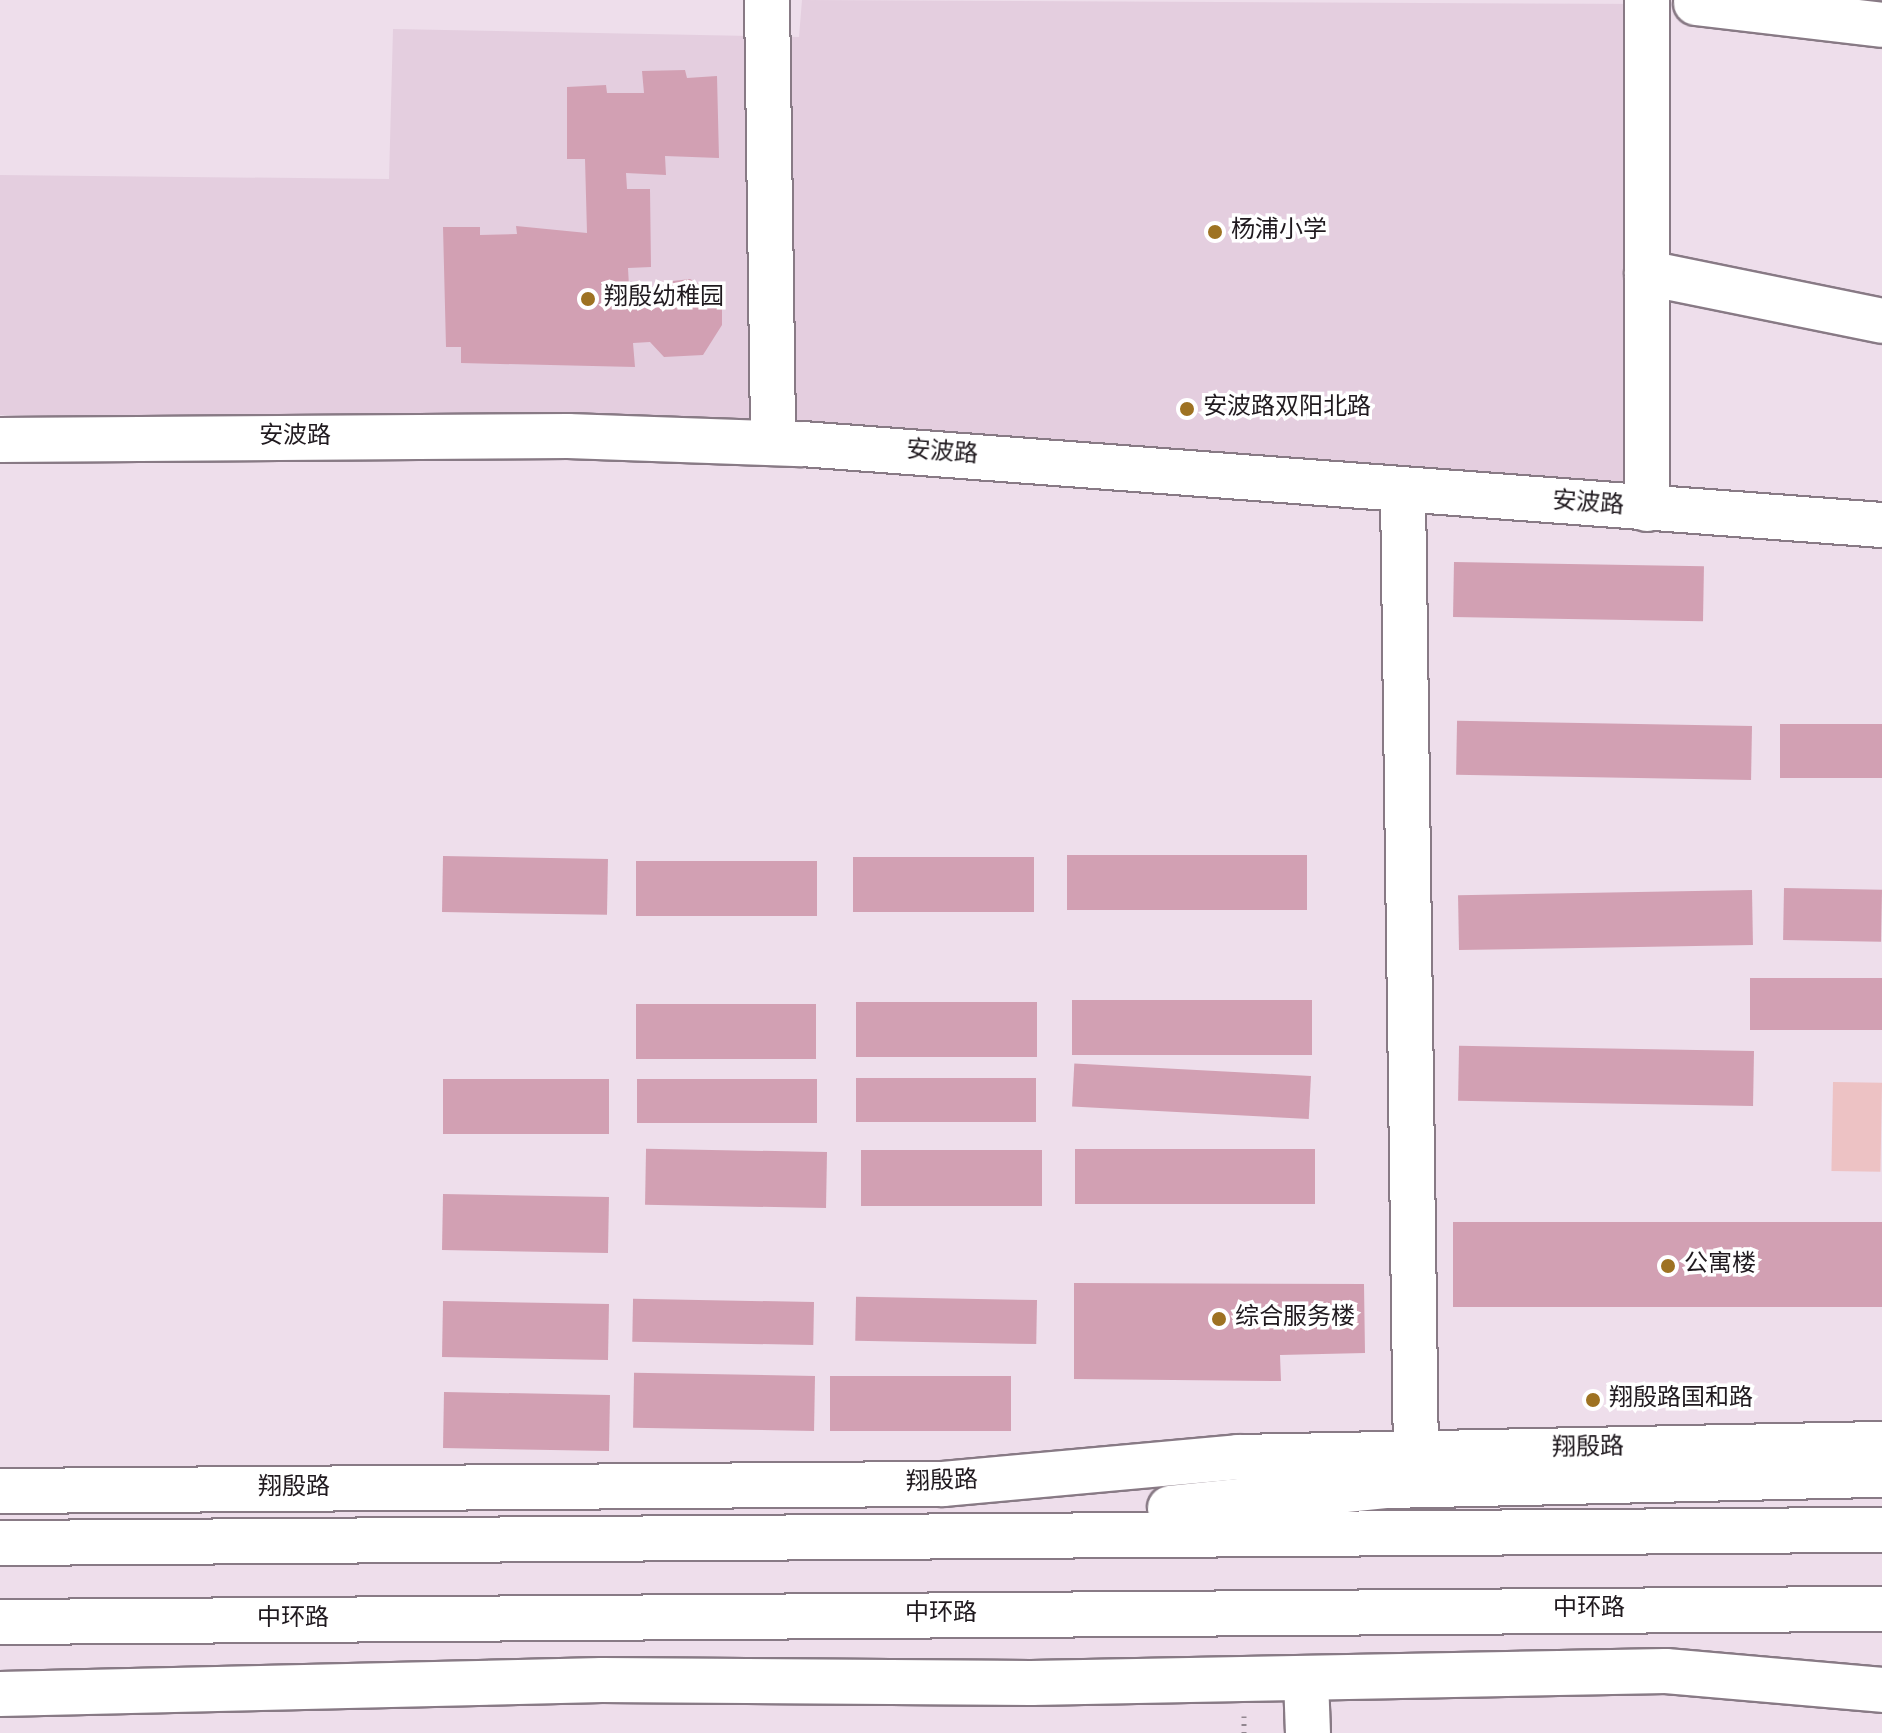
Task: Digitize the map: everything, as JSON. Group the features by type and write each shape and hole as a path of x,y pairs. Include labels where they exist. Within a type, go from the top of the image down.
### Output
{"main road":[{"path":"767,0 773,443"},
{"path":"1647,0 1647,509"},
{"path":"1696,3 1882,25"},
{"path":"1647,273 1882,321"},
{"name":"安波路","path":"0,440 568,436 773,443 1403,492 1882,525"},
{"path":"1403,492 1416,1454"},
{"name":"翔殷路","path":"0,1491 943,1484 1238,1457 1882,1444"},
{"path":"909,1534 1388,1486 1882,1475"},
{"path":"0,1543 909,1534 1882,1530"},
{"name":"中环路","path":"0,1622 1882,1609"},
{"path":"1662,1610 1882,1626"},
{"path":"0,1694 602,1680 1306,1679 1666,1671 1882,1690"},
{"path":"1306,1679 1308,1733"}],"shaded area":[{"name":"杨浦小学","path":"802,0 1646,4 1634,488 388,419 0,415 0,175 389,179 393,29 799,37"},
{"path":"1833,1082 1882,1083 1880,1172 1831,1171"}],"building":[{"path":"685,70 687,78 717,76 719,158 665,156 666,175 626,173 627,189 650,189 651,267 628,268 630,305 649,302 673,281 690,279 709,289 722,308 722,325 703,355 664,357 650,342 633,343 635,367 461,363 461,347 446,347 443,227 480,227 480,235 517,234 516,226 587,233 585,159 567,159 567,87 606,85 607,93 644,93 642,71"},
{"path":"1454,562 1704,566 1703,621 1453,617"},
{"path":"1457,721 1752,726 1751,780 1456,775"},
{"path":"1780,724 1882,724 1882,778 1780,778"},
{"path":"1067,855 1307,855 1307,910 1067,910"},
{"path":"443,856 608,859 607,915 442,912"},
{"path":"853,857 1034,857 1034,912 853,912"},
{"path":"636,861 817,861 817,916 636,916"},
{"path":"1784,888 1882,890 1881,942 1783,940"},
{"path":"1752,890 1753,945 1459,950 1458,895"},
{"path":"1750,978 1882,978 1882,1030 1750,1030"},
{"path":"1072,1000 1312,1000 1312,1055 1072,1055"},
{"path":"856,1002 1037,1002 1037,1057 856,1057"},
{"path":"636,1004 816,1004 816,1059 636,1059"},
{"path":"1459,1046 1754,1051 1753,1106 1458,1101"},
{"path":"1074,1064 1311,1076 1309,1119 1072,1107"},
{"path":"856,1078 1036,1078 1036,1122 856,1122"},
{"path":"443,1079 609,1079 609,1134 443,1134"},
{"path":"637,1079 817,1079 817,1123 637,1123"},
{"path":"646,1149 827,1152 826,1208 645,1205"},
{"path":"1075,1149 1315,1149 1315,1204 1075,1204"},
{"path":"861,1150 1042,1150 1042,1206 861,1206"},
{"path":"443,1194 609,1197 608,1253 442,1250"},
{"name":"公寓楼","path":"1453,1222 1882,1222 1882,1307 1453,1307"},
{"name":"综合服务楼","path":"1074,1283 1364,1284 1365,1353 1280,1355 1281,1381 1074,1379"},
{"path":"856,1297 1037,1300 1036,1344 855,1341"},
{"path":"633,1299 814,1302 813,1345 632,1342"},
{"path":"443,1301 609,1304 608,1360 442,1357"},
{"path":"634,1373 815,1376 814,1431 633,1428"},
{"path":"830,1376 1011,1376 1011,1431 830,1431"},
{"path":"444,1392 610,1395 609,1451 443,1448"}],"place":[{"name":"杨浦小学","path":"1215,232"},
{"name":"翔殷幼稚园","path":"588,299"},
{"name":"安波路双阳北路","path":"1187,409"},
{"name":"公寓楼","path":"1668,1266"},
{"name":"综合服务楼","path":"1219,1319"},
{"name":"翔殷路国和路","path":"1593,1400"}]}
